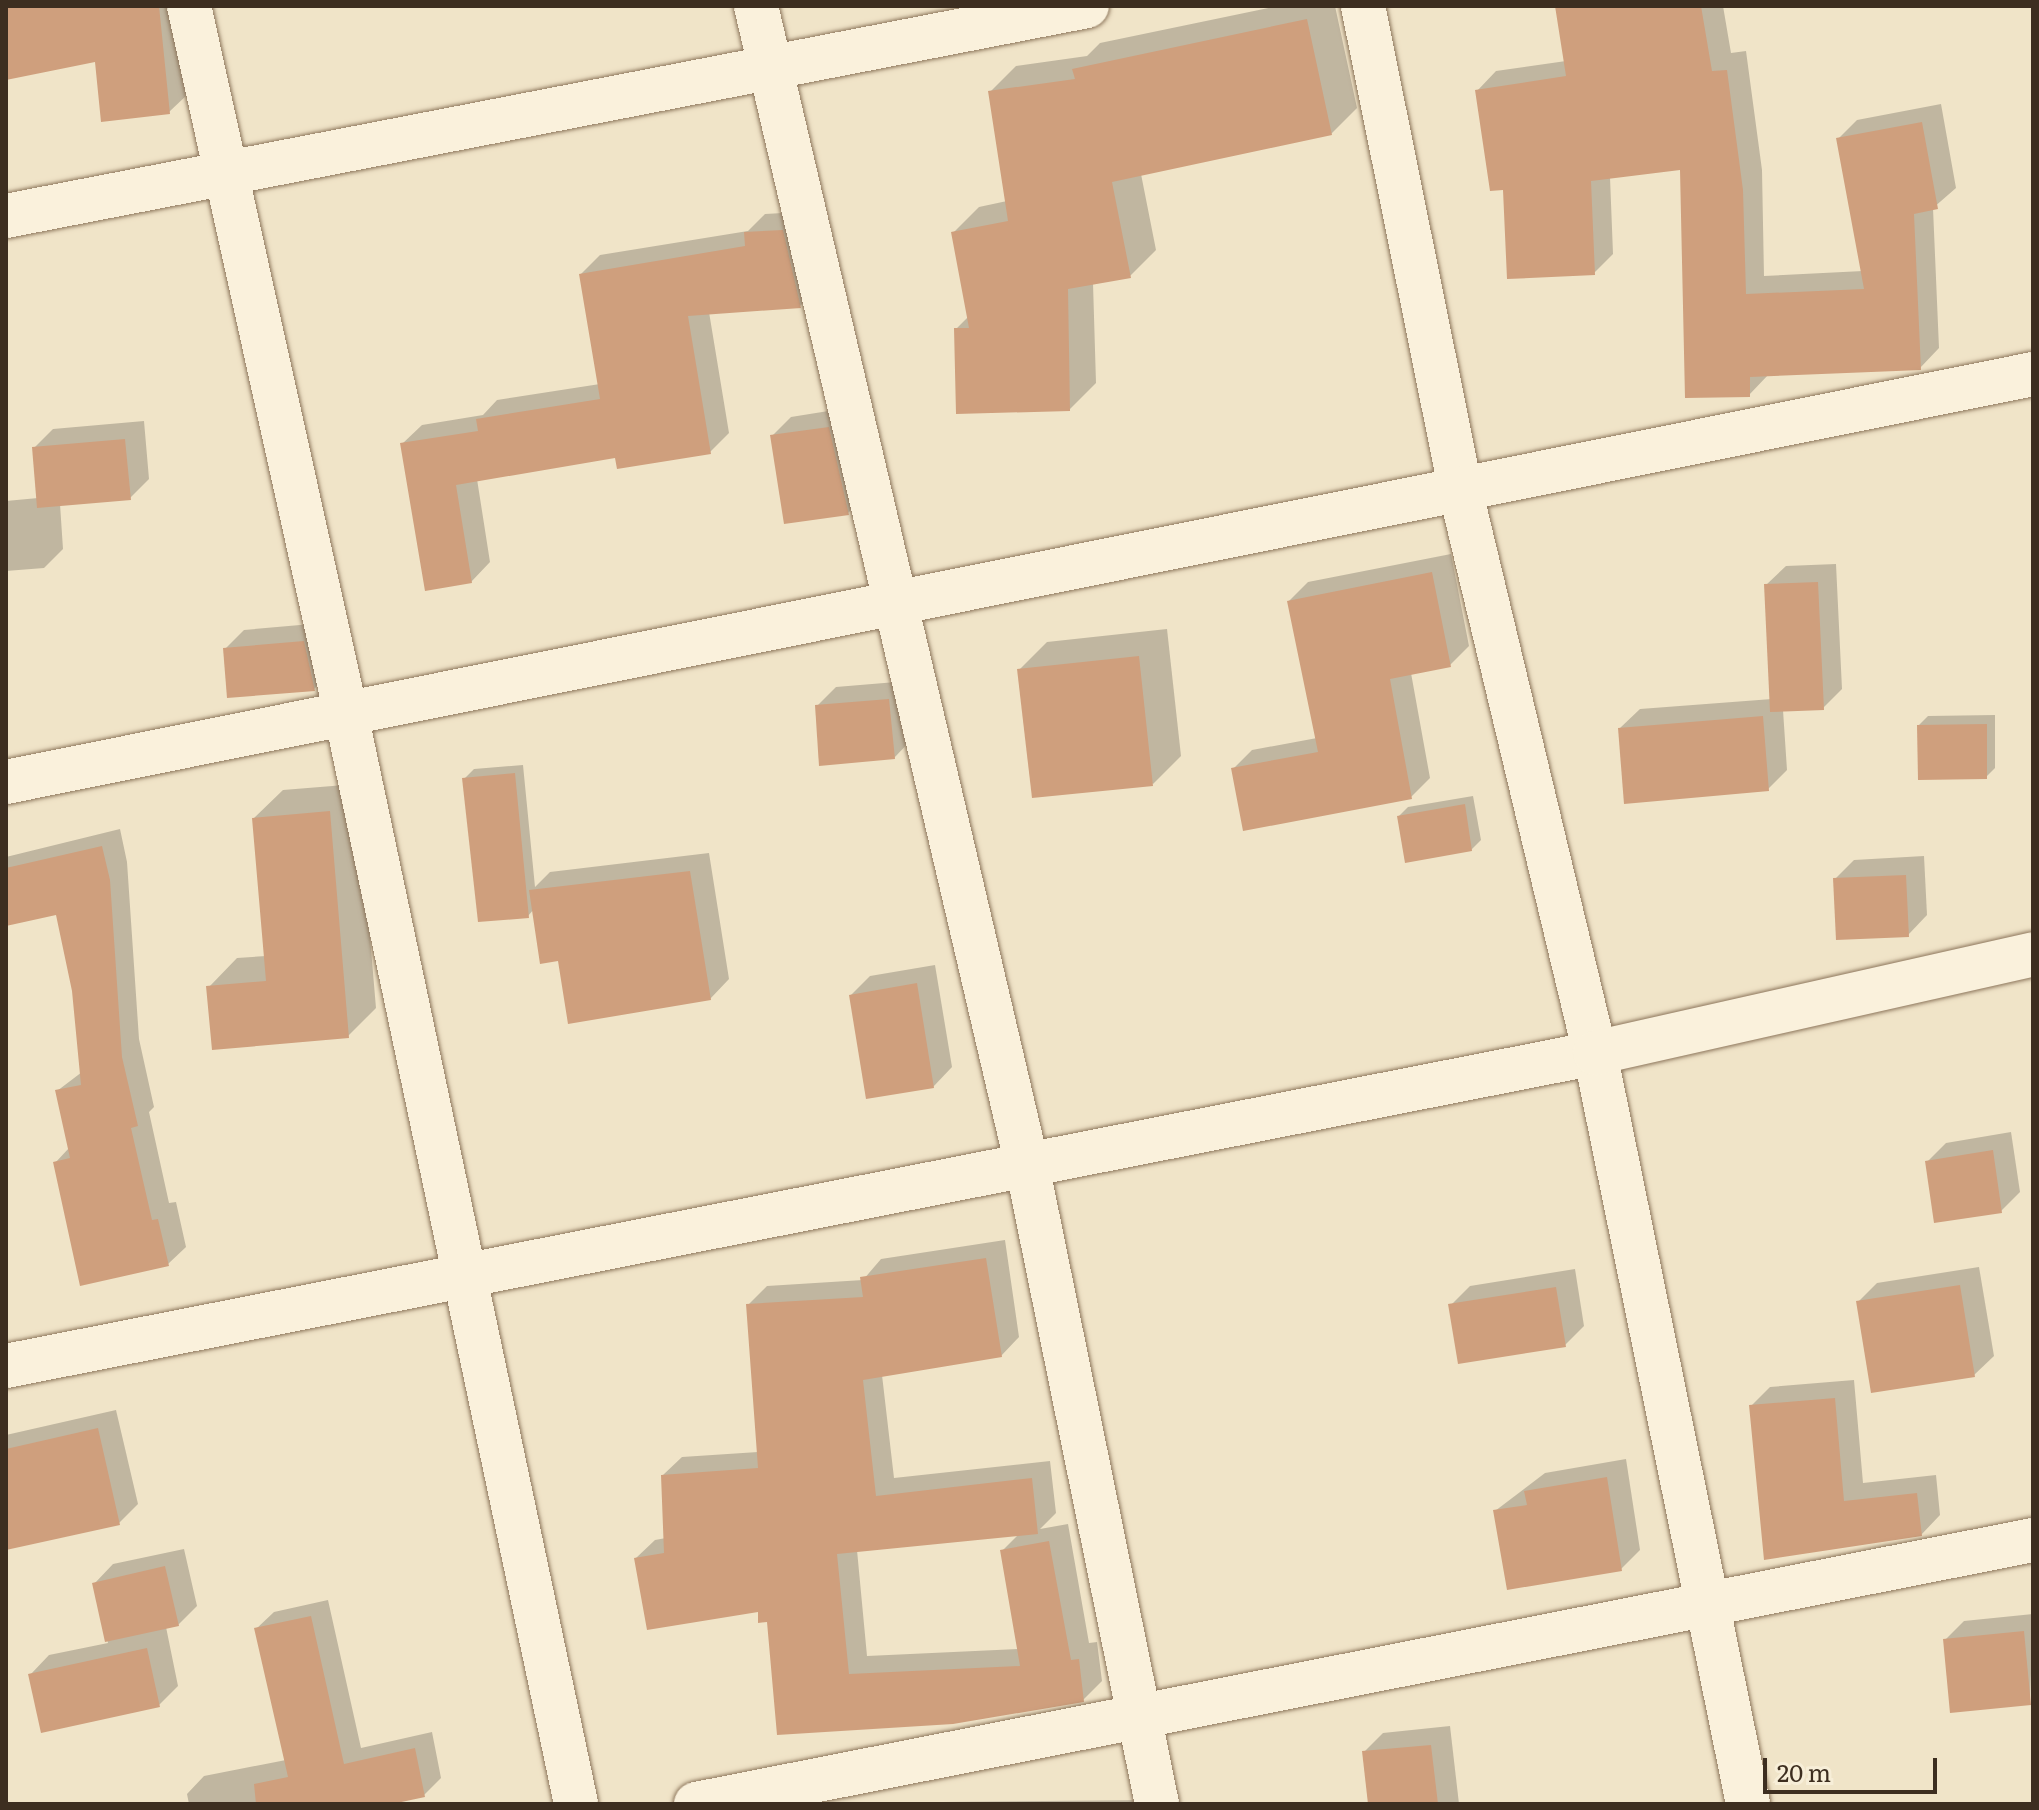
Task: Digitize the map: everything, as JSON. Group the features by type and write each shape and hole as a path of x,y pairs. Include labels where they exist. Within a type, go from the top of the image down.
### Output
{"street":[{"path":"189,6 346,714 576,1804"},
{"path":"756,6 1027,1165 1157,1804"},
{"path":"6,216 1087,6"},
{"path":"1363,6 1460,489 1595,1053 1748,1804"},
{"path":"6,782 2033,374"},
{"path":"6,1366 1595,1053 2033,954"},
{"path":"696,1804 1707,1601 2033,1540"}],"building":[{"path":"6,6 159,6 170,114 101,122 95,62 6,80"},
{"path":"1555,6 1701,6 1712,71 1727,70 1743,190 1746,294 1864,289 1836,138 1922,122 1938,209 1914,214 1921,370 1750,377 1750,397 1685,398 1680,170 1591,181 1595,275 1507,279 1503,190 1490,191 1475,90 1566,76"},
{"path":"1307,19 1332,135 1112,182 1131,278 1068,289 1070,411 956,414 954,328 969,328 951,232 1008,221 988,91 1075,79 1072,69"},
{"path":"783,230 801,308 688,316 711,454 617,469 615,458 456,485 472,583 425,591 400,443 478,431 476,419 600,399 579,274 745,246 744,232"},
{"path":"829,427 849,515 784,524 770,435"},
{"path":"125,439 131,500 37,508 32,447"},
{"path":"1432,572 1451,667 1390,679 1412,799 1243,831 1231,768 1318,752 1287,601"},
{"path":"1818,582 1824,710 1770,712 1764,584"},
{"path":"304,641 315,691 227,698 223,648"},
{"path":"1139,656 1153,786 1032,798 1017,669"},
{"path":"889,699 895,759 819,766 815,705"},
{"path":"1763,716 1769,791 1624,804 1618,728"},
{"path":"1987,724 1987,779 1918,780 1917,725"},
{"path":"515,773 529,918 478,922 462,778"},
{"path":"1465,804 1472,851 1405,863 1397,816"},
{"path":"330,811 349,1038 212,1050 206,986 266,981 252,818"},
{"path":"102,846 110,880 122,1057 138,1126 131,1128 152,1220 158,1219 169,1266 80,1286 53,1162 70,1158 55,1090 81,1085 72,991 56,915 6,926 6,868"},
{"path":"690,871 711,1000 568,1024 558,961 540,964 529,890"},
{"path":"1906,875 1909,937 1836,940 1833,878"},
{"path":"917,983 934,1088 866,1099 849,995"},
{"path":"1993,1150 2002,1213 1934,1223 1925,1161"},
{"path":"986,1258 1002,1357 863,1380 876,1496 1032,1478 1038,1534 837,1554 849,1674 1020,1666 1000,1550 1049,1541 1071,1660 1079,1659 1084,1702 953,1724 777,1735 767,1622 758,1623 758,1612 647,1630 634,1558 664,1553 661,1475 758,1468 746,1304 863,1297 860,1277"},
{"path":"1960,1285 1975,1377 1871,1393 1856,1301"},
{"path":"1556,1287 1566,1347 1458,1364 1448,1304"},
{"path":"1835,1398 1844,1501 1917,1493 1922,1536 1764,1560 1749,1405"},
{"path":"98,1428 120,1525 6,1550 6,1449"},
{"path":"1607,1477 1622,1571 1507,1590 1493,1510 1527,1505 1524,1491"},
{"path":"165,1566 179,1626 105,1642 92,1583"},
{"path":"311,1616 344,1764 415,1748 425,1797 392,1804 256,1804 254,1784 288,1777 254,1628"},
{"path":"2024,1631 2031,1705 1950,1713 1943,1639"},
{"path":"147,1648 160,1707 41,1733 28,1674"},
{"path":"1431,1745 1438,1804 1368,1804 1362,1751"}]}
